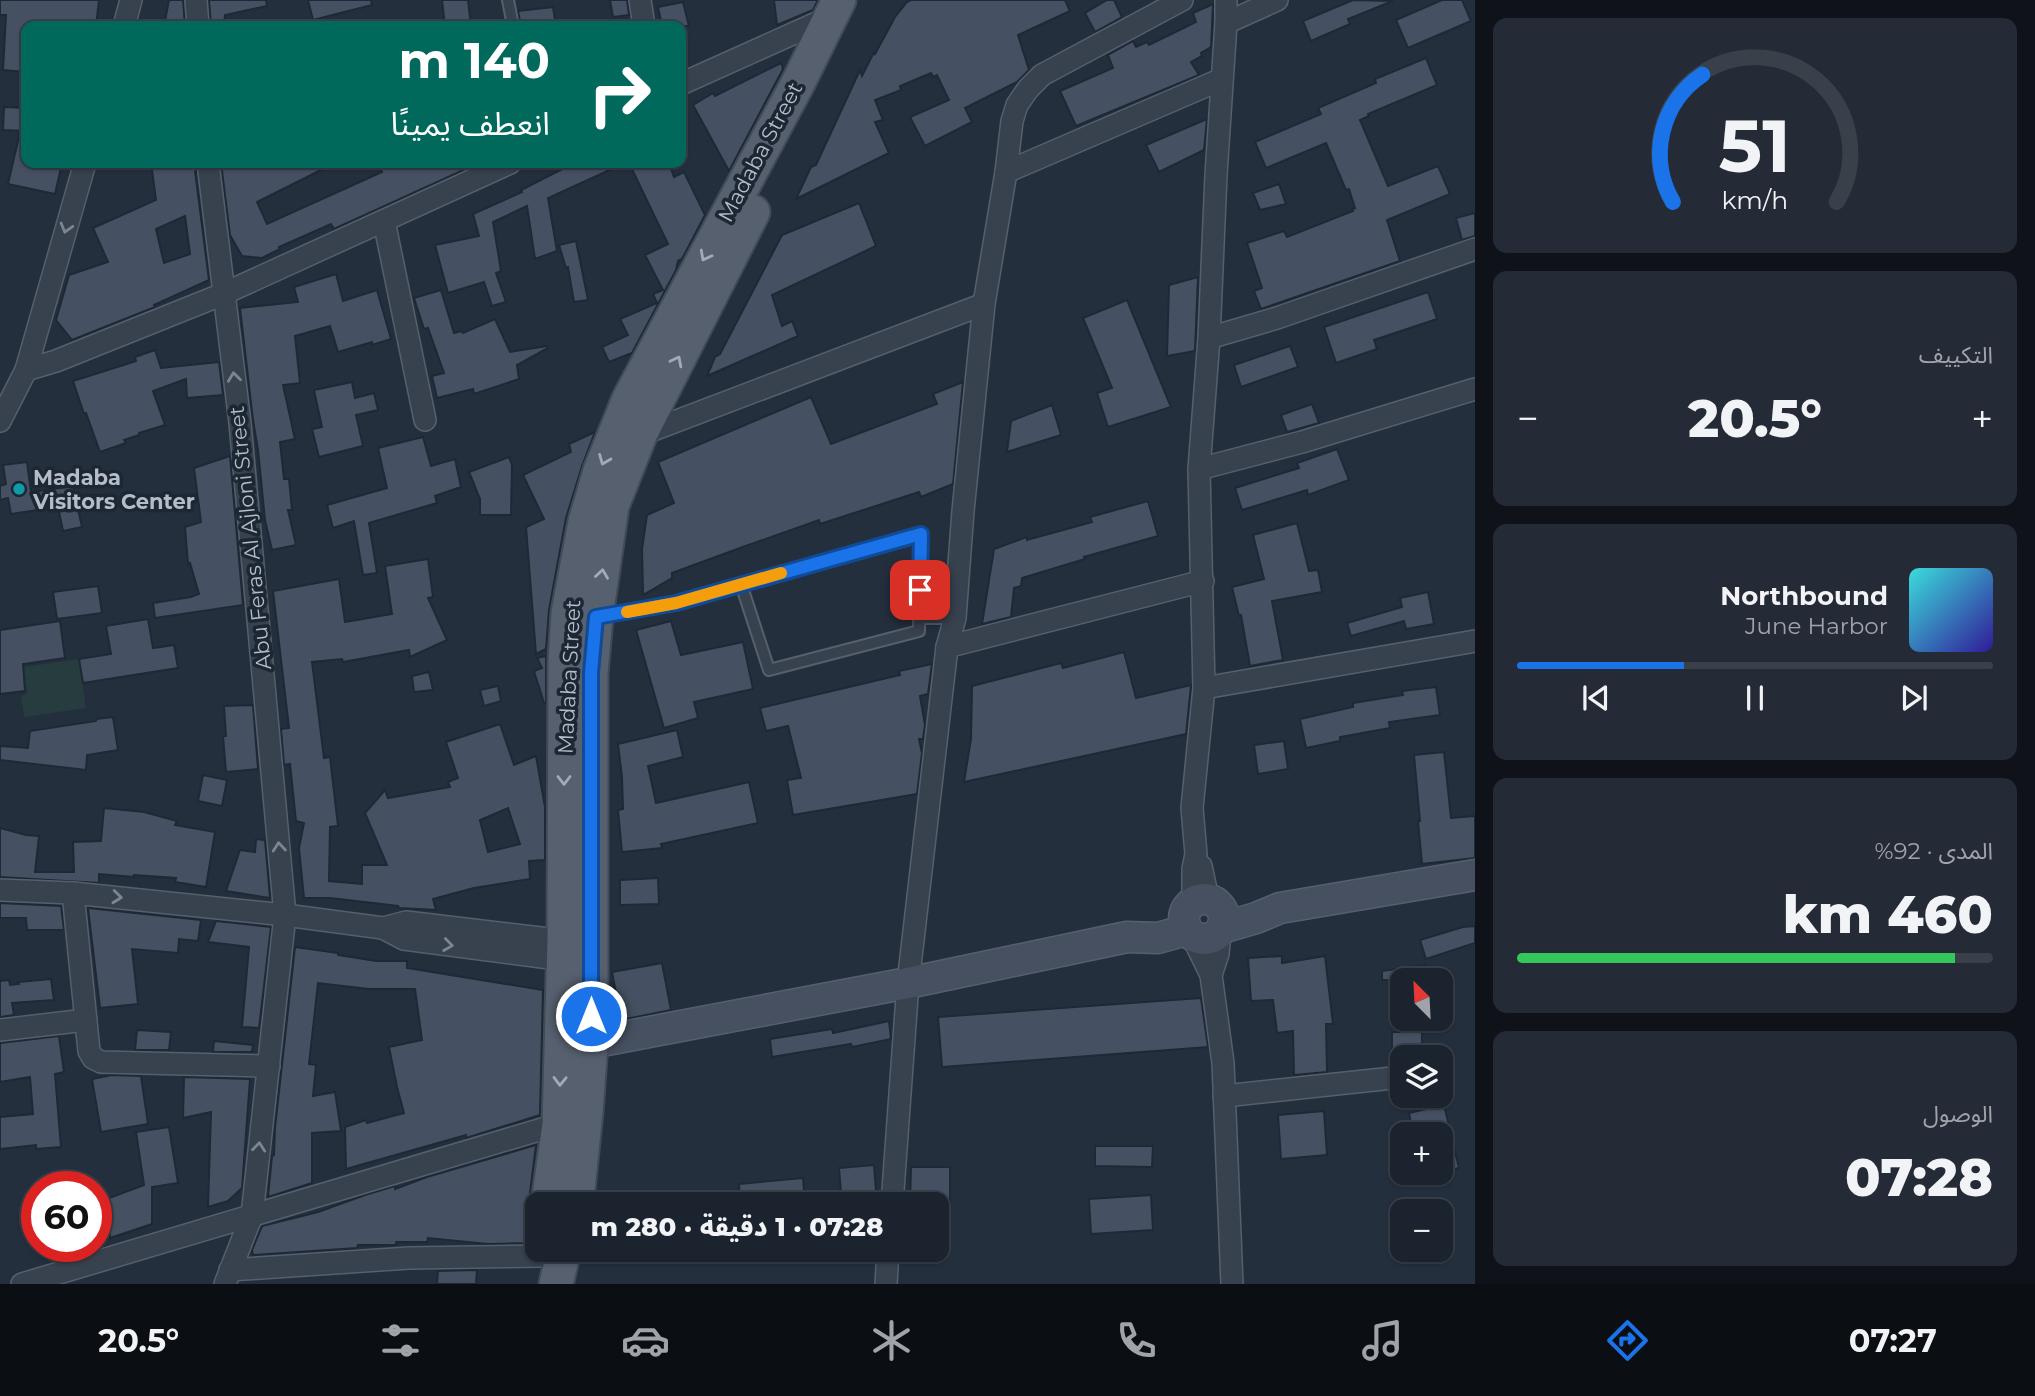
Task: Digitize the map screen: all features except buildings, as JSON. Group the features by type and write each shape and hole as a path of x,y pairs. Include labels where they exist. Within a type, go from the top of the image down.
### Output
{"main road":[{"name":"Madaba Street","path":"577,1192 591,1043 577,952 565,661 582,615 612,506 640,435 864,0"},
{"name":"Madaba Street","path":"582,615 585,522 600,471 629,399 798,83 834,8"},
{"name":"Madaba Street","path":"550,1192 577,952"}],"street":[{"path":"125,21 131,0"},
{"path":"196,0 198,21"},
{"path":"640,0 643,21"},
{"path":"893,1192 908,983 947,647 955,618 963,511 985,304 1012,121 1017,105 1042,75 1182,0"},
{"path":"1226,0 1209,338 1199,468 1204,688 1192,808 1196,854 1202,868 1203,918 1223,1063 1232,1284"},
{"path":"1226,23 1277,0"},
{"path":"686,82 834,8"},
{"path":"1006,172 1222,79"},
{"path":"0,421 26,370 84,168"},
{"name":"Abu Feras Al Ajloni Street","path":"209,168 241,437 285,915 252,1215 228,1277"},
{"path":"26,370 223,294 499,168"},
{"path":"384,221 425,420"},
{"path":"1209,338 1277,318 1475,249"},
{"path":"640,435 985,304"},
{"path":"1199,468 1301,442 1475,389"},
{"path":"947,647 1203,581"},
{"path":"1204,688 1475,641"},
{"path":"591,1043 908,983 1127,937 1158,937 1203,918 1256,918 1280,908 1475,875"},
{"path":"0,890 73,892 383,928 406,922 577,952"},
{"path":"73,892 89,1051 97,1061 269,1066"},
{"path":"0,1030 86,1020"},
{"path":"1224,1096 1390,1078"},
{"path":"22,1284 559,1124"},
{"path":"228,1277 409,1258 547,1265"},
{"path":"886,1284 887,1262"}],"lane":[{"path":"508,0 512,21"},
{"path":"582,615 676,603 741,584 921,534 919,631 769,670 741,584"},
{"path":"919,618 955,618"}],"green space":[{"path":"79,659 86,708 24,717 21,696 27,694 24,667"}],"slow traffic":[{"path":"627,612 676,603 781,573"}],"place":[{"name":"Madaba Visitors Center","path":"19,489"}],"route":[{"path":"591,1016 591,673 596,617 676,603 921,534 920,590"}]}
